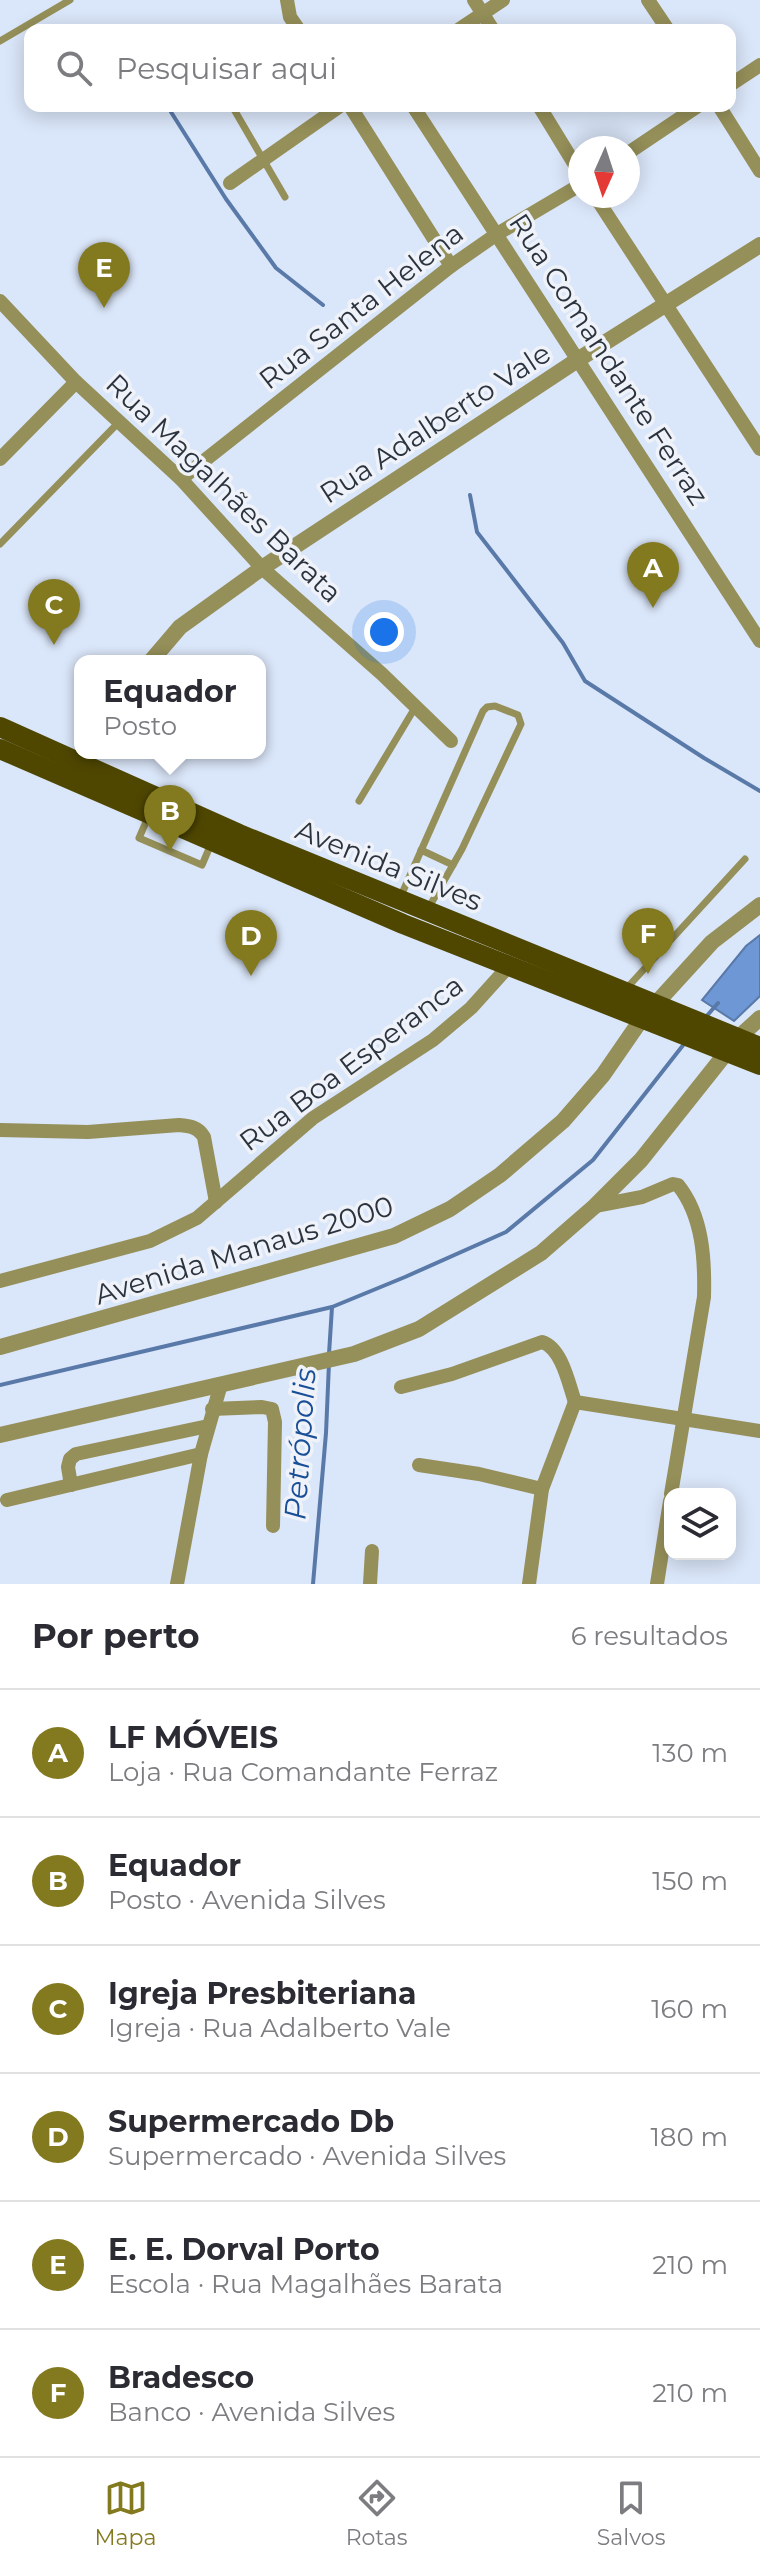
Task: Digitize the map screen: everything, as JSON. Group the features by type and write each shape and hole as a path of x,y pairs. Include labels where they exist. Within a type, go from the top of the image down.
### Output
{"main road":[{"name":"Avenida Silves","path":"0,727 74,753"},
{"name":"Avenida Silves","path":"0,749 508,967 648,1012 728,1043 760,1047"},
{"name":"Avenida Silves","path":"96,761 239,834 624,992 648,1012"},
{"name":"Avenida Silves","path":"728,1043 760,1065"}],"street":[{"path":"287,0 294,24"},
{"path":"474,0 489,24"},
{"path":"467,24 503,0"},
{"path":"648,0 664,24"},
{"path":"736,81 760,65"},
{"path":"230,183 331,112"},
{"path":"354,112 451,266"},
{"name":"Rua Comandante Ferraz","path":"417,112 760,641"},
{"path":"543,112 568,153"},
{"path":"640,145 689,112"},
{"path":"723,112 760,171"},
{"name":"Rua Santa Helena","path":"181,479 451,266 497,234 568,192"},
{"path":"603,208 760,449"},
{"name":"Rua Adalberto Vale","path":"156,655 180,627 262,568 579,359 760,245"},
{"name":"Rua Magalhães Barata","path":"0,301 76,382 181,479 262,568 451,741"},
{"path":"0,459 76,382"},
{"name":"Avenida Manaus 2000","path":"0,1347 394,1236 450,1209 500,1175 563,1121 603,1075 648,1012 712,942 760,905"},
{"name":"Rua Boa Esperanca","path":"0,1281 150,1241 178,1229 216,1202 313,1118 433,1040 471,1008 508,967"},
{"path":"0,1435 354,1354 419,1329 541,1253 595,1206 641,1160 728,1043 760,1018"},
{"path":"0,1130 88,1132 179,1125 192,1127 200,1130 204,1137 216,1202"},
{"path":"595,1206 642,1197 673,1184 681,1188 691,1207 705,1266 704,1297 672,1488"},
{"path":"401,1387 452,1374 542,1342 552,1347 575,1402 542,1489 529,1584"},
{"path":"177,1584 201,1454 221,1384"},
{"path":"196,1390 212,1409"},
{"path":"575,1402 760,1431"},
{"path":"212,1409 272,1409 275,1422 273,1526"},
{"path":"71,1485 68,1467 70,1459 76,1454 208,1426"},
{"path":"7,1500 201,1454"},
{"path":"419,1465 479,1474 542,1489"},
{"path":"657,1584 664,1539"},
{"path":"370,1584 372,1551"}],"lane":[{"path":"29,24 70,0"},
{"path":"0,41 24,27"},
{"path":"236,112 285,197"},
{"path":"0,544 120,421"},
{"path":"359,801 416,706"},
{"path":"399,899 483,711 495,706 518,715 521,724 453,865 427,911"},
{"path":"421,850 453,865"},
{"path":"624,992 745,859"}],"water":[{"path":"760,935 760,996 734,1021 702,1000 746,946"}],"waterway":[{"path":"171,112 226,199 276,268 323,305"},
{"path":"470,495 477,532 563,643 585,681 760,791"},
{"path":"705,1018 718,1003"},
{"path":"0,1385 332,1307 506,1232 593,1160 684,1044"},
{"name":"Petrópolis","path":"329,1354 332,1307"},
{"name":"Petrópolis","path":"313,1584 329,1363"}],"place":[{"name":"E. E. Dorval Porto","path":"104,308"},
{"name":"LF MÓVEIS","path":"653,608"},
{"name":"Igreja Presbiteriana","path":"54,645"},
{"name":"Equador","path":"170,851"},
{"name":"Bradesco","path":"648,974"},
{"name":"Supermercado Db","path":"251,976"}]}
